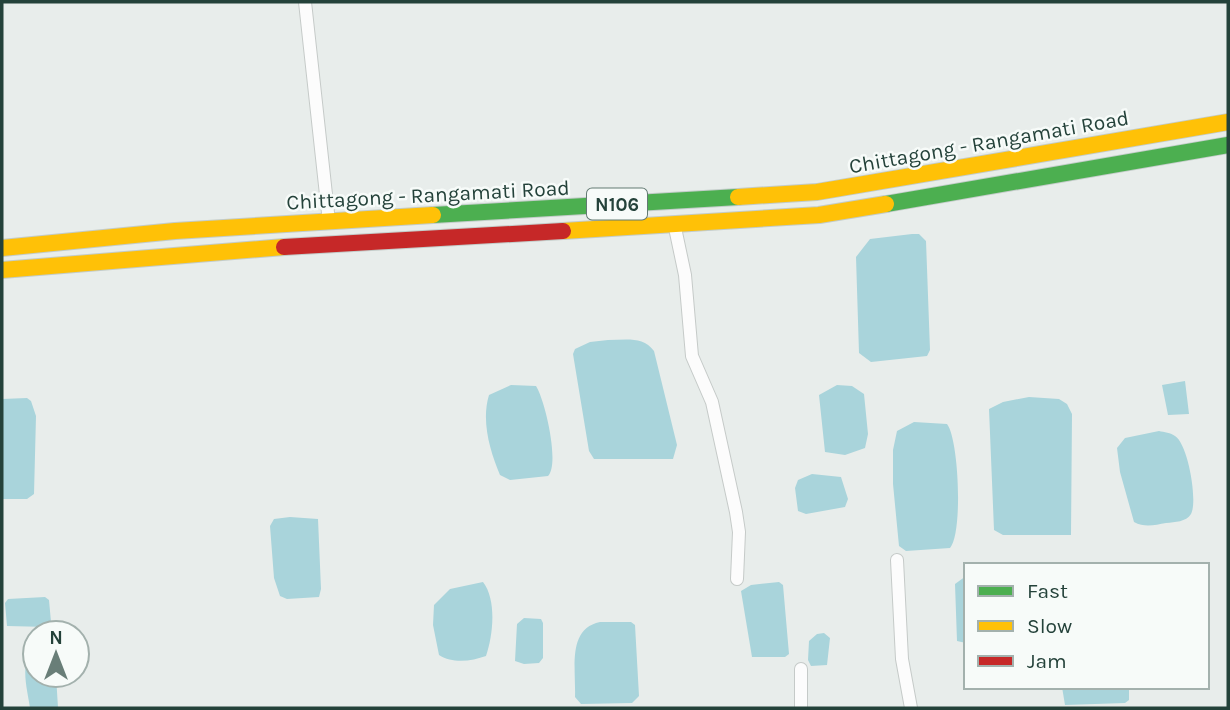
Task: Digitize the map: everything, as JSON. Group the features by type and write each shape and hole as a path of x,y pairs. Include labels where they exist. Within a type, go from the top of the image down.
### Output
{"highway":[{"name":"Chittagong - Rangamati Road","path":"2,248 175,231 817,192 1228,122"},
{"name":"Chittagong - Rangamati Road","path":"2,270 177,254 819,215 1058,177 1228,145"}],"street":[{"path":"304,2 329,222"},
{"path":"674,223 685,275 692,356 712,402 736,512 739,532 737,579"},
{"path":"897,561 902,659 911,708"},
{"path":"801,669 801,708"}],"water":[{"path":"919,234 926,241 930,350 927,356 871,362 859,353 856,257 870,239"},
{"path":"639,341 654,351 677,445 673,459 594,459 589,451 573,354 575,349 590,342"},
{"path":"1185,381 1189,414 1168,415 1162,385"},
{"path":"511,385 536,386 540,393 552,446 548,476 510,480 500,475 488,436 487,405 489,395"},
{"path":"837,385 852,386 864,394 868,434 865,448 845,455 825,452 819,395"},
{"path":"1029,397 1059,399 1067,404 1072,414 1071,535 1003,535 994,530 989,409 1003,402"},
{"path":"27,398 31,401 36,416 34,494 27,499 2,499 2,399"},
{"path":"914,422 947,424 951,433 957,466 958,507 957,525 950,548 906,551 899,546 893,484 893,450 897,431"},
{"path":"1159,431 1169,433 1180,441 1188,461 1193,507 1189,517 1183,520 1142,525 1134,522 1120,472 1117,448 1125,438"},
{"path":"812,474 841,477 848,499 845,507 806,514 798,511 795,488 798,480"},
{"path":"274,519 318,519 321,589 319,597 287,599 280,596 274,578 270,526"},
{"path":"964,577 964,643 957,641 955,584"},
{"path":"483,582 492,608 486,656 462,661 444,658 439,655 433,625 434,605 450,589"},
{"path":"779,582 783,585 789,654 785,657 752,657 741,591 751,585"},
{"path":"45,597 49,600 51,619 21,619 21,626 7,626 5,603 8,599"},
{"path":"524,618 541,619 543,623 543,658 539,663 524,664 515,661 517,624"},
{"path":"600,622 631,622 635,625 639,696 632,703 581,704 575,697 578,641 589,626"},
{"path":"824,633 830,638 827,665 811,666 808,660 809,641 817,634"},
{"path":"27,689 57,689 58,708 30,708"},
{"path":"1062,689 1129,689 1129,700 1125,703 1065,705"}],"traffic: fast":[{"path":"886,204 1228,145"},
{"path":"433,215 738,197"}],"traffic: slow":[{"path":"738,197 817,192 1228,122"},
{"path":"563,231 819,215 886,204"},
{"path":"2,248 175,231 433,215"},
{"path":"2,270 284,247"}],"traffic: jam":[{"path":"284,247 563,231"}]}
